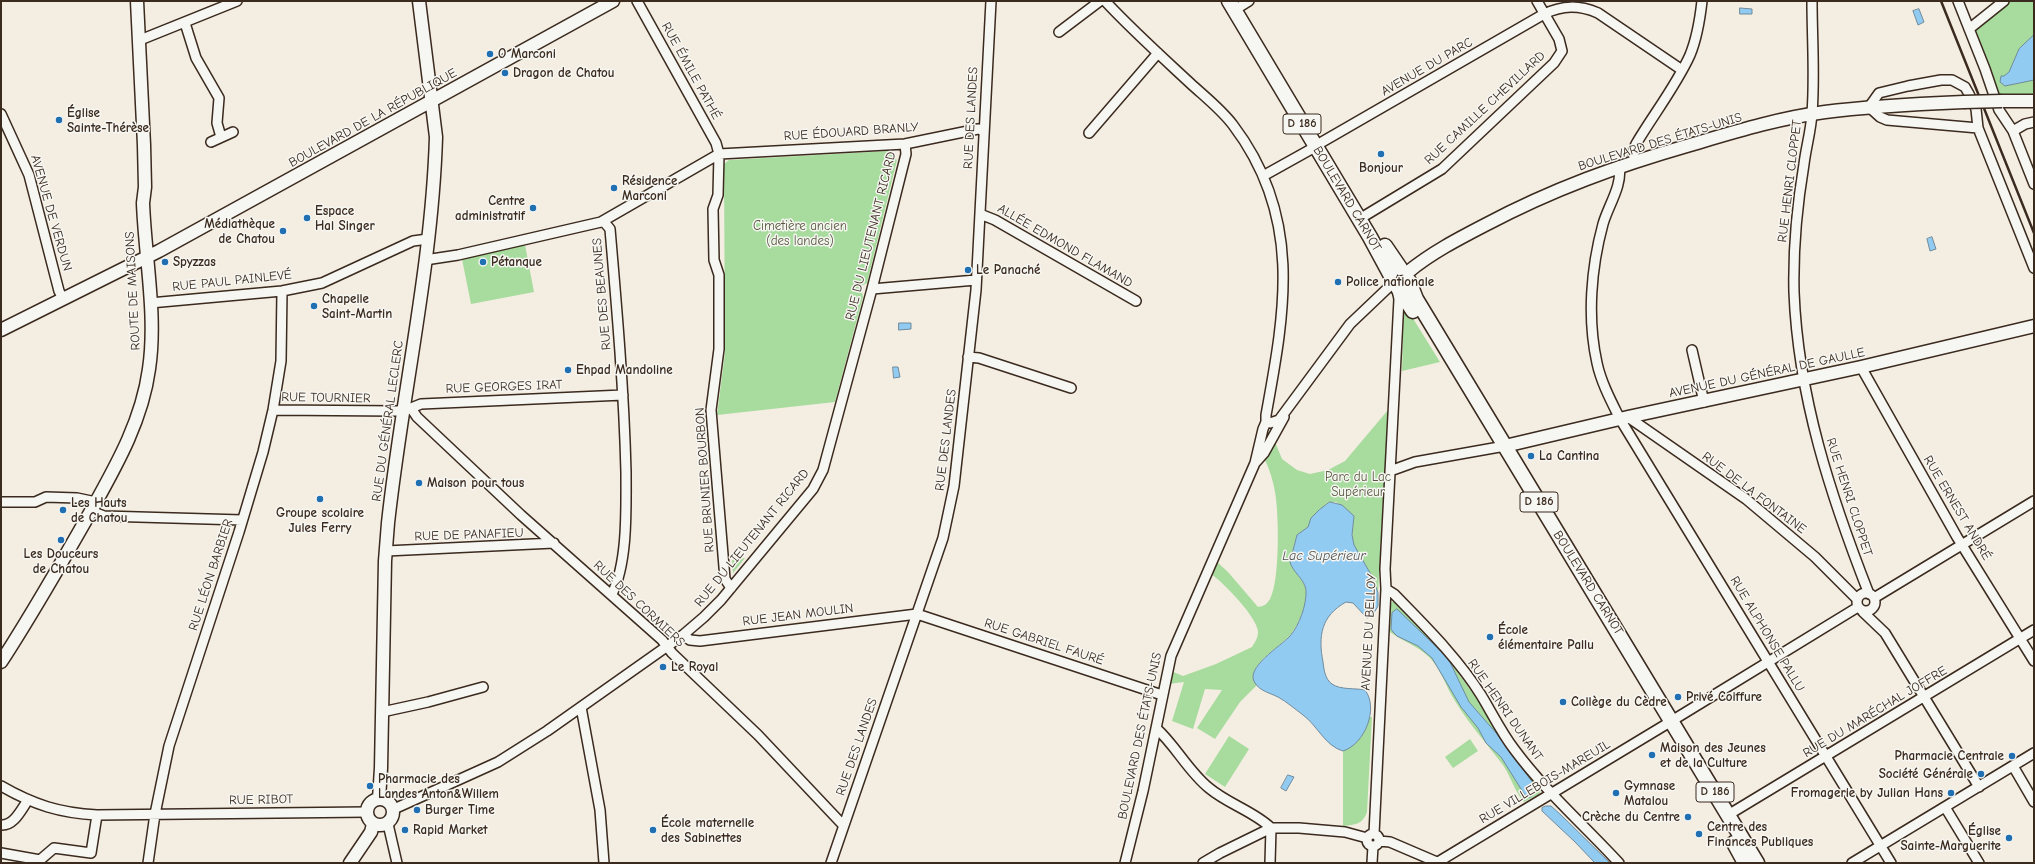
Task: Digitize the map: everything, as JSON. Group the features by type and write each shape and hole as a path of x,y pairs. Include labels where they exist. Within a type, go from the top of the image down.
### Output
{"main road":[{"name":"BOULEVARD CARNOT","path":"1238,4 1319,144 1383,260 1399,280"},
{"name":"D 186","path":"1319,144 1366,215"},
{"name":"BOULEVARD CARNOT","path":"1366,215 1378,233 1406,299 1501,446 1669,723 1757,863"},
{"name":"BOULEVARD CARNOT","path":"1669,723 1746,863"}],"street":[{"name":"ROUTE DE MAISONS","path":"1,662 44,594 118,462 142,402 149,370 152,342 143,203 145,187 144,145 138,1"},
{"path":"140,40 237,1"},
{"name":"RUE DU GÉNÉRAL LECLERC","path":"379,799 386,551 407,410 424,260 428,239 436,151 432,100 420,1"},
{"name":"BOULEVARD DE LA RÉPUBLIQUE","path":"1,330 146,257 288,181 613,1"},
{"name":"RUE ÉMILE PATHÉ","path":"637,1 716,142 719,154"},
{"name":"RUE DES LANDES","path":"831,863 943,538 950,512 976,280 992,1"},
{"path":"1059,32 1100,1"},
{"path":"1105,1 1233,125 1251,152 1263,176 1277,220 1284,284 1277,356 1266,415 1268,422 1276,430 1275,435"},
{"path":"1537,1 1544,14"},
{"path":"1635,161 1634,151 1636,144 1682,70 1697,34 1702,1"},
{"name":"RUE HENRI CLOPPET","path":"1812,1 1812,114 1799,198 1795,240 1795,299 1804,380 1811,420 1827,475 1849,541 1873,599 1884,633"},
{"path":"1958,1 1985,69 1999,110 2013,131 2034,184"},
{"path":"1969,29 2004,1"},
{"name":"AVENUE DU PARC","path":"1263,176 1544,14 1565,7 1587,8 1609,19 1682,70"},
{"name":"RUE CAMILLE CHEVILLARD","path":"1366,215 1438,172 1554,63 1562,51 1559,39 1544,14"},
{"path":"185,23 196,58 219,98 217,123 221,137"},
{"path":"1089,132 1158,53"},
{"path":"1978,128 1887,120 1880,117 1869,107 1879,94 1914,85 1941,80 1952,80 1965,87 1976,109 1978,128 2034,268"},
{"name":"BOULEVARD DES ÉTATS-UNIS","path":"1125,863 1143,791 1171,656 1255,463 1263,429 1268,422 1280,420 1309,377 1350,324 1399,280 1425,259 1513,210 1559,188 1619,166 1724,135 1812,114 1869,107 1964,102 2034,101"},
{"name":"AVENUE DE VERDUN","path":"1,114 29,175 59,290 63,299"},
{"path":"2013,131 2025,124 2034,122"},
{"name":"RUE ÉDOUARD BRANLY","path":"719,154 905,144 978,129 984,130"},
{"path":"211,142 233,132"},
{"name":"RUE DU LIEUTENANT RICARD","path":"394,809 498,762 547,731 683,635 704,617 732,588 813,489 821,476 872,289 906,154 905,144"},
{"path":"601,222 719,154"},
{"name":"RUE BRUNIER BOURBON","path":"719,154 718,195 713,209 714,260 719,275 719,349 711,415 725,579 732,588"},
{"name":"RUE ALPHONSE PALLU","path":"1619,166 1620,176 1603,224 1596,254 1591,318 1597,364 1624,418 1768,661 1891,863"},
{"name":"ALLÉE EDMOND FLAMAND","path":"980,214 995,220 1136,301"},
{"name":"RUE DES BEAUNES","path":"424,260 458,255 601,222 605,223 610,230 623,395 626,520 619,574 612,594"},
{"name":"RUE PAUL PAINLEVÉ","path":"150,303 282,291 332,280 413,241 428,239"},
{"path":"872,289 976,280"},
{"name":"AVENUE DU BELLOY","path":"1372,863 1386,589 1385,569 1399,280"},
{"name":"RUE LÉON BARBIER","path":"148,863 155,814 169,746 242,520 263,452 273,410 281,361 282,291"},
{"name":"AVENUE DU GÉNÉRAL DE GAULLE","path":"1501,446 1804,380 2034,326"},
{"path":"1692,350 1704,402"},
{"path":"968,357 979,358 1071,388"},
{"name":"RUE ERNEST ANDRÉ","path":"1861,367 1962,544 2034,661"},
{"name":"RUE GEORGES IRAT","path":"407,410 421,404 623,395"},
{"name":"RUE TOURNIER","path":"273,410 407,410"},
{"name":"RUE DES CORMIERS","path":"407,410 417,417 497,493 612,594 667,646 758,735 843,825"},
{"name":"BOULEVARD DES ÉTATS-UNIS","path":"1255,463 1264,453 1275,435 1286,412"},
{"name":"RUE DE LA FONTAINE","path":"1624,418 1746,499 1815,557 1859,606"},
{"path":"1390,471 1415,462 1501,446"},
{"path":"1,502 35,502 46,497 77,498 94,506 104,516 242,520"},
{"path":"1873,599 1862,594 1859,606 1870,611 1873,599 2034,500"},
{"name":"RUE DE PANAFIEU","path":"386,551 554,543"},
{"name":"RUE HENRI DUNANT","path":"1386,589 1394,594 1450,653 1480,695 1514,749 1551,793 1619,863"},
{"name":"RUE HENRI CLOPPET","path":"1859,606 1884,633 1924,696 1978,787"},
{"name":"RUE VILLEBOIS-MAREUIL","path":"1438,862 1669,723 1859,606"},
{"name":"RUE JEAN MOULIN","path":"683,635 690,640 700,641 917,614"},
{"name":"RUE GABRIEL FAURÉ","path":"917,614 1162,695"},
{"name":"RUE DU MARÉCHAL JOFFRE","path":"1728,815 2034,630"},
{"path":"382,712 428,702 483,687"},
{"path":"581,707 600,810 604,863"},
{"path":"1156,728 1165,736 1192,772 1208,788 1229,803 1264,821 1271,828 1270,863"},
{"path":"1852,863 2034,753"},
{"path":"2013,766 2034,802"},
{"name":"RUE RIBOT","path":"1,786 44,807 69,814 367,812"},
{"path":"379,799 386,800 394,809 392,819 388,824 380,826 373,824 368,819 367,812 372,802 379,799"},
{"path":"1,825 15,820 28,800"},
{"path":"1945,807 1979,863"},
{"path":"1,853 40,860 54,848 91,853 97,815"},
{"path":"350,863 371,832 373,824"},
{"path":"388,824 397,863"},
{"path":"1203,863 1271,828 1299,828 1345,832 1390,842 1438,862"}],"green space":[{"path":"2004,1 2034,1 2034,101 1995,101 1969,29"},
{"name":"Cimetière ancien (des landes)","path":"888,151 897,160 867,283 861,286 863,297 835,402 717,415 725,353 724,164 729,160"},
{"path":"525,245 534,292 471,304 462,259"},
{"path":"1404,304 1440,362 1402,371"},
{"name":"Parc du Lac Supérieur","path":"1388,410 1378,593 1373,578 1354,545 1352,535 1354,516 1336,502 1327,503 1307,528 1297,535 1290,562 1304,583 1306,596 1304,608 1300,619 1291,634 1259,664 1255,671 1254,678 1257,685 1240,702 1215,739 1197,728 1222,690 1205,689 1193,729 1172,721 1184,682 1168,684 1171,671 1183,676 1216,664 1252,647 1257,638 1258,632 1252,618 1231,592 1211,574 1217,562 1228,572 1258,607 1265,605 1270,599 1276,578 1278,547 1277,515 1275,492 1265,460 1275,442 1282,459 1297,470 1310,474 1328,470 1345,461"},
{"path":"745,558 733,573 732,560"},
{"path":"1394,601 1400,605 1416,622 1450,662 1541,789 1539,794 1524,802 1518,794 1503,765 1460,709 1433,662 1420,650 1390,632 1391,603"},
{"path":"1369,717 1372,717 1367,812 1363,819 1358,823 1343,826 1343,751 1364,732"},
{"path":"1229,736 1249,749 1225,787 1205,774"},
{"path":"1470,739 1478,751 1453,768 1445,757"}],"water":[{"path":"1740,8 1752,9 1752,14 1740,14"},
{"path":"1919,9 1924,22 1918,25 1913,11"},
{"path":"2034,35 2034,80 2005,86 2000,82 2001,76 2004,76 2009,72 2019,49"},
{"path":"1932,237 1936,249 1930,251 1927,239"},
{"path":"899,323 911,323 911,329 899,330"},
{"path":"893,367 898,367 900,377 894,378"},
{"name":"Lac Supérieur","path":"1330,502 1342,505 1354,516 1352,535 1354,545 1373,578 1378,593 1378,606 1372,616 1367,618 1353,603 1346,602 1326,620 1321,635 1324,671 1328,680 1335,686 1365,690 1371,706 1368,725 1358,741 1343,751 1331,745 1308,719 1291,706 1257,686 1253,677 1259,664 1290,636 1299,621 1304,608 1306,590 1303,582 1291,566 1290,562 1297,535 1308,527 1311,518 1319,510"},
{"path":"1397,609 1448,658 1469,702 1497,734 1533,783 1533,786 1529,789 1531,797 1526,797 1501,757 1486,743 1478,728 1461,707 1432,658 1418,646 1397,636 1393,632 1391,629 1392,613"},
{"path":"1288,775 1294,777 1286,791 1281,788"},
{"path":"1551,806 1560,814 1610,863 1595,863 1542,811 1542,808"}],"railway":[{"path":"1941,1 2034,233"}],"place":[{"name":"O Marconi","path":"490,54"},
{"name":"Dragon de Chatou","path":"505,73"},
{"name":"Église Sainte-Thérèse","path":"59,120"},
{"name":"Bonjour","path":"1381,154"},
{"name":"Résidence Marconi","path":"614,188"},
{"name":"Centre administratif","path":"533,208"},
{"name":"Espace Hal Singer","path":"307,218"},
{"name":"Médiathèque de Chatou","path":"283,231"},
{"name":"Spyzzas","path":"165,262"},
{"name":"Pétanque","path":"483,262"},
{"name":"Le Panaché","path":"968,270"},
{"name":"Police nationale","path":"1338,282"},
{"name":"Chapelle Saint-Martin","path":"314,306"},
{"name":"Ehpad Mandoline","path":"568,370"},
{"name":"La Cantina","path":"1531,456"},
{"name":"Maison pour tous","path":"419,483"},
{"name":"Groupe scolaire Jules Ferry","path":"320,499"},
{"name":"Les Hauts de Chatou","path":"63,510"},
{"name":"Les Douceurs de Chatou","path":"61,540"},
{"name":"École élémentaire Pallu","path":"1490,637"},
{"name":"Le Royal","path":"663,667"},
{"name":"Privé Coiffure","path":"1678,697"},
{"name":"Collège du Cèdre","path":"1563,702"},
{"name":"Maison des Jeunes et de la Culture","path":"1652,755"},
{"name":"Pharmacie Centrale","path":"2012,756"},
{"name":"Société Générale","path":"1981,774"},
{"name":"Pharmacie des Landes Anton&Willem","path":"370,786"},
{"name":"Gymnase Matalou","path":"1616,793"},
{"name":"Fromagerie by Julian Hans","path":"1951,793"},
{"name":"Burger Time","path":"417,810"},
{"name":"Crèche du Centre","path":"1688,817"},
{"name":"Rapid Market","path":"405,830"},
{"name":"École maternelle des Sabinettes","path":"653,830"},
{"name":"Centre des Finances Publiques","path":"1699,834"},
{"name":"Église Sainte-Marguerite","path":"2009,838"}]}
